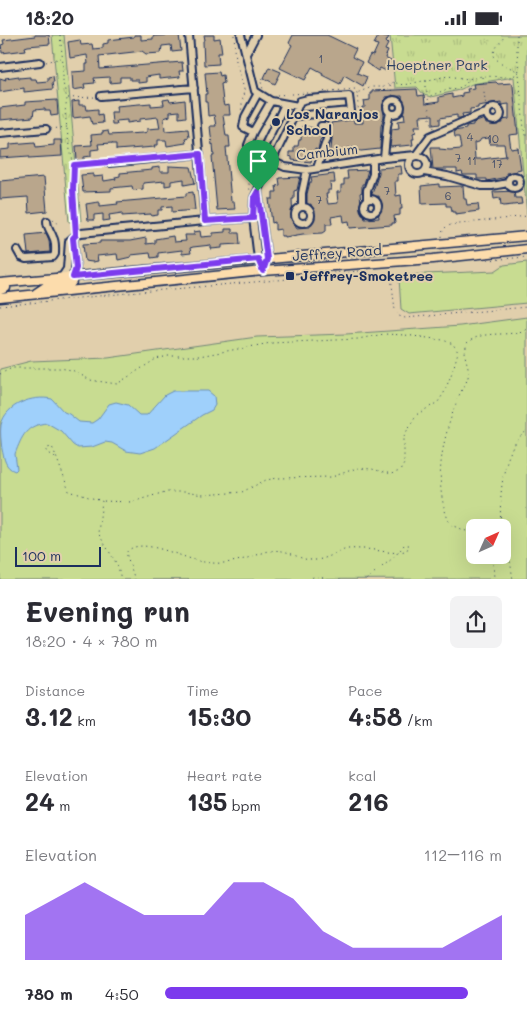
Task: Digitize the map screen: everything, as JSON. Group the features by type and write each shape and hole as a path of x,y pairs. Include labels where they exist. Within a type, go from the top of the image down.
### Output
{"main road":[{"name":"Jeffrey Road","path":"3,283 527,236"},
{"name":"Jeffrey Road","path":"0,298 263,271 527,249"},
{"path":"34,294 45,287 70,284 73,277"},
{"path":"0,290 6,288 3,283"}],"street":[{"path":"189,35 205,221"},
{"path":"241,35 255,91 271,101 298,107"},
{"path":"246,54 256,35"},
{"path":"0,67 40,63"},
{"path":"101,96 194,89"},
{"path":"253,133 244,127 245,117 258,93"},
{"path":"263,259 253,218 254,198 300,101 349,97 350,111 294,116"},
{"path":"394,100 400,103 401,111 394,115 387,110 387,105 390,101 394,100"},
{"path":"271,101 248,145 258,157 285,104"},
{"path":"384,158 386,126 390,113"},
{"path":"487,113 430,137 416,155 411,158 409,167 415,173 424,172 447,176 482,187 492,187 508,183"},
{"path":"317,168 327,139 327,129 325,126 321,126"},
{"path":"0,133 46,129"},
{"path":"109,163 200,154"},
{"path":"416,155 422,156 426,161 427,167 424,172"},
{"name":"Cambium","path":"258,157 285,167 308,170 416,155"},
{"path":"367,200 367,190 373,174 373,160"},
{"path":"302,207 302,193 308,170"},
{"path":"258,191 263,271"},
{"path":"61,278 67,269 69,241 75,236 205,221 253,218"},
{"path":"17,250 21,257 26,259 52,257 55,254 55,244 54,237 47,227 49,220"},
{"path":"73,277 76,268 75,236"}],"path":[{"path":"60,35 63,57 63,83 67,99 65,112 70,151 74,165 75,236"},
{"path":"505,35 494,53 494,57 496,61 519,72"},
{"path":"517,35 524,129 527,138"},
{"path":"40,63 63,57"},
{"path":"349,97 372,87 384,87 393,82 404,85 448,76 469,79 482,76 508,77 519,72"},
{"path":"482,76 487,113"},
{"path":"434,128 429,116 427,102 430,96 450,87 453,89 462,87 469,79"},
{"path":"426,80 426,90 430,96"},
{"path":"389,84 394,100"},
{"path":"67,99 101,96"},
{"path":"46,129 67,127"},
{"path":"74,165 109,163"},
{"path":"442,243 442,231 451,225 527,216"},
{"path":"49,220 60,225"},
{"path":"389,262 395,310 399,316 405,318 527,307"},
{"path":"0,306 361,271"},
{"path":"466,531 450,523 445,512 440,486 442,451 459,395 468,379 469,369 465,354 467,343 475,337 484,334 520,333 527,329"},
{"path":"0,373 12,368 59,368 72,370 90,380 117,384 156,359 168,356 199,356 270,343 358,339 384,334 443,340 453,344 458,352 444,393 438,402 416,415 404,436 404,464 400,471 391,474 372,469 357,468 332,477 272,479 236,493 203,495 165,492 132,502 102,501 69,491 55,457"},
{"path":"501,519 500,502 506,465 514,444 527,431"},
{"path":"102,501 98,533 118,567 121,579"},
{"path":"135,579 126,553 129,548 136,546 149,546 204,562 230,563 271,551 288,551 299,557 312,560 322,559 344,550 352,549 398,553 366,579"},
{"path":"493,564 494,579"},
{"path":"511,564 513,579"},
{"path":"308,579 320,576 326,579"}],"green space":[{"path":"52,35 64,35 81,221 69,222"},
{"name":"Hoeptner Park","path":"390,35 527,35 527,215 514,77 472,84 459,90 431,97 424,95 417,87 395,88"},
{"path":"527,262 527,303 409,314 401,309 399,278 402,275 495,271 504,265"},
{"path":"527,317 527,579 0,579 0,369 31,361 108,358 257,337 346,334 460,326"}],"water":[{"path":"173,391 208,391 214,396 215,405 212,410 155,448 140,453 126,451 112,443 105,442 92,447 78,448 61,431 47,423 34,426 23,437 15,454 17,469 15,471 9,468 3,456 1,425 4,418 14,406 28,400 36,398 52,399 64,412 79,422 92,423 98,419 109,404 116,402 128,405 139,415 147,415 165,395"}],"building":[{"path":"35,35 49,35 50,44 28,46 25,47 26,50 2,53 1,45 4,44 3,40"},
{"path":"134,35 141,35 141,40 153,39 153,36 179,35 181,51 172,52 171,45 162,46 161,53 146,54 142,51 99,56 100,69 182,62 183,71 179,71 180,77 159,79 159,75 146,77 146,82 138,83 138,80 130,80 130,77 120,77 120,82 110,83 110,77 94,78 95,83 84,84 85,88 73,90 72,72 86,71 86,64 88,64 87,55 70,58 68,42 80,40 81,45 92,44 93,49 103,48 103,44 108,43 108,40 134,37"},
{"path":"204,35 214,35 214,39 220,38 222,53 218,53 219,64 204,65"},
{"path":"293,35 327,35 356,49 352,57 362,62 357,73 367,77 363,86 344,75 340,84 322,75 323,73 312,67 305,80 280,68 292,45 289,43"},
{"path":"379,35 389,37 386,42 388,44 385,50 388,51 385,58 391,61 386,71 380,68 378,71 366,63 370,55 373,56 378,45 374,44"},
{"path":"269,67 281,72 275,84 264,78"},
{"path":"219,72 220,76 223,75 224,83 221,84 224,106 229,105 230,115 223,115 226,136 229,136 230,147 226,147 231,201 234,201 235,209 217,210 210,126 216,126 214,115 208,116 207,102 205,102 205,94 207,94 205,73"},
{"path":"19,76 19,78 30,77 30,79 36,79 37,82 48,81 48,77 53,76 53,89 24,92 24,88 0,92 0,78 6,80 5,78"},
{"path":"512,83 518,134 509,135 511,149 518,148 521,169 516,170 516,172 506,173 507,177 487,181 487,179 477,179 477,175 457,173 457,169 433,169 431,147 450,150 461,149 459,137 455,137 454,131 466,129 466,126 485,119 486,124 503,123 502,120 509,119 509,104 501,105 501,102 470,109 470,113 462,114 463,117 460,118 457,118 457,115 440,118 440,124 433,125 433,115 420,116 421,126 415,126 416,132 413,133 414,139 412,139 413,145 390,147 392,129 399,128 398,121 405,120 402,96 385,97 386,104 383,104 384,116 381,126 380,149 361,151 357,150 357,147 348,148 349,155 327,156 328,150 331,150 331,123 351,120 354,123 363,123 362,107 365,107 364,101 370,100 370,93 372,91 417,89 418,96 424,95 425,104 439,102 439,97 447,95 452,94 452,98 462,96 462,93 468,92 467,89 474,88 473,84","holes":["489,138 490,144 504,144 506,156 475,159 474,143 479,142 481,139"]},
{"path":"169,99 170,102 185,100 186,117 179,118 179,111 170,112 170,116 164,118 165,131 188,129 189,137 185,138 186,143 167,146 166,140 158,140 158,145 154,145 155,147 116,150 116,144 98,144 99,149 91,150 91,156 77,161 76,146 92,145 91,135 102,134 102,132 108,131 109,135 143,133 147,132 147,129 160,128 158,117 127,123 127,120 116,121 117,124 112,124 111,112 117,112 116,106 151,103 151,106 164,105 163,100"},
{"path":"57,100 58,115 51,116 50,111 45,111 45,109 34,110 33,117 0,120 0,108 25,105 25,102"},
{"path":"79,101 79,105 86,105 87,110 98,109 98,115 102,114 103,123 92,124 90,116 73,118 72,102"},
{"path":"302,126 322,131 318,150 315,149 311,162 292,160 292,157 289,156 289,152 294,152 294,146 298,146 299,140 301,140"},
{"path":"54,140 61,140 62,156 0,158 0,150 10,149 10,144 35,142 36,147 54,145"},
{"path":"169,166 191,167 195,183 184,185 184,179 171,181 171,185 165,186 165,181 143,183 143,189 133,190 132,186 111,188 111,191 83,192 81,175 93,174 93,177 103,176 104,181 116,179 115,177 120,176 120,173 152,170 152,168 160,167 160,172 169,172"},
{"path":"401,166 402,174 398,174 398,181 395,181 396,196 401,195 402,209 400,209 400,215 394,216 395,223 392,223 392,225 350,228 349,221 344,222 343,215 331,217 332,224 326,224 326,231 323,233 285,237 281,236 281,229 275,230 275,222 272,223 269,199 273,199 273,192 277,192 276,186 280,185 279,178 300,177 297,190 294,191 294,199 292,199 293,222 296,222 296,228 310,227 310,220 313,220 311,204 307,205 307,194 310,182 312,182 311,177 334,174 335,183 330,183 331,190 328,190 328,194 326,194 328,204 338,203 337,192 341,192 341,185 344,185 344,179 348,179 347,171 368,170 364,184 362,184 362,192 360,193 362,214 364,214 365,219 379,218 378,211 381,211 379,196 372,197 372,194 379,168"},
{"path":"44,177 47,211 29,213 28,197 0,199 0,181"},
{"path":"439,184 439,187 463,186 464,199 466,199 467,205 478,204 479,211 455,214 455,212 452,212 451,206 446,206 446,203 422,204 421,186"},
{"path":"514,191 515,198 521,198 522,204 504,206 501,205 500,198 494,199 493,192"},
{"path":"193,192 195,210 172,212 172,206 162,207 162,210 158,210 158,215 122,216 122,213 109,215 110,220 103,221 103,214 94,215 94,220 88,220 86,204 98,202 100,206 118,204 117,202 186,196 186,193"},
{"path":"225,229 232,229 232,233 239,233 240,244 222,245 222,248 211,249 211,245 193,247 190,248 191,253 182,254 182,250 158,253 158,257 151,258 150,253 131,255 131,257 118,260 117,254 97,256 98,261 85,261 83,244 146,238 146,244 155,243 155,239 173,236 174,242 186,241 185,235 194,235 194,232 200,231 201,237 213,236 213,233 225,232"},
{"path":"46,233 50,252 28,254 26,235"}],"place":[{"name":"Los Naranjos School","path":"276,122"},
{"name":"Jeffrey-Smoketree","path":"290,276"}],"route":[{"path":"200,154 205,221 253,218 252,207 258,191 267,259 263,271 258,259 73,277 76,268 73,238 76,235 72,182 74,165 200,154"}]}
